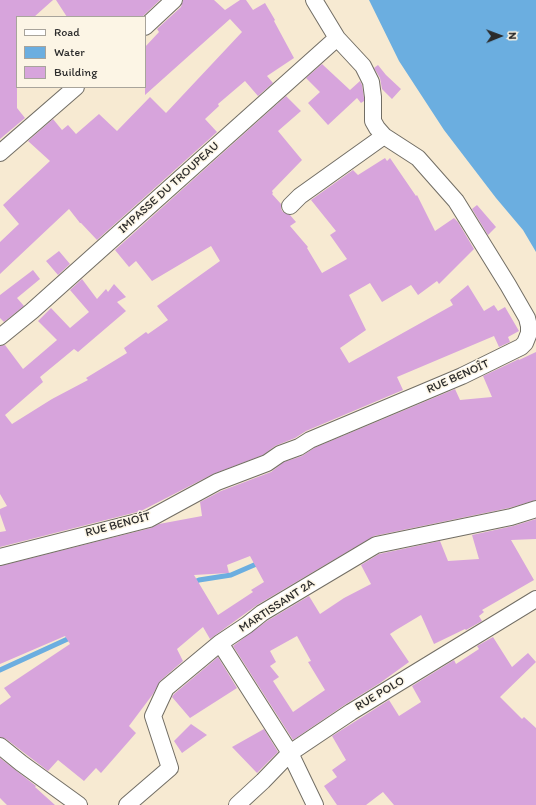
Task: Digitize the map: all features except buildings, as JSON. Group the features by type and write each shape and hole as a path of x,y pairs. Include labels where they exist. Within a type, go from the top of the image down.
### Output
{"street":[{"path":"146,26 174,0"},
{"name":"RUE BENOÎT","path":"0,557 149,519 217,482 267,463 280,454 299,447 310,440 462,376 521,347 525,343 529,333 527,318 508,285 456,201 418,158 384,136 373,121 373,97 371,82 363,66 337,38 314,0"},
{"name":"IMPASSE DU TROUPEAU","path":"0,337 32,312 337,38"},
{"path":"0,153 75,88"},
{"path":"290,206 300,196 384,136"},
{"name":"MARTISSANT 2A","path":"127,805 170,768 153,716 166,688 220,643 247,625 262,612 376,545 511,517 536,509"},
{"name":"RUE POLO","path":"237,805 290,753 351,712 536,599"},
{"path":"220,643 290,753 315,805"},
{"path":"0,746 79,805"}],"water":[{"path":"369,0 536,0 536,252 523,230 496,198 444,130 399,61"}],"waterway":[{"path":"192,583 199,580 231,575 261,562"},
{"path":"0,670 72,637"}]}
